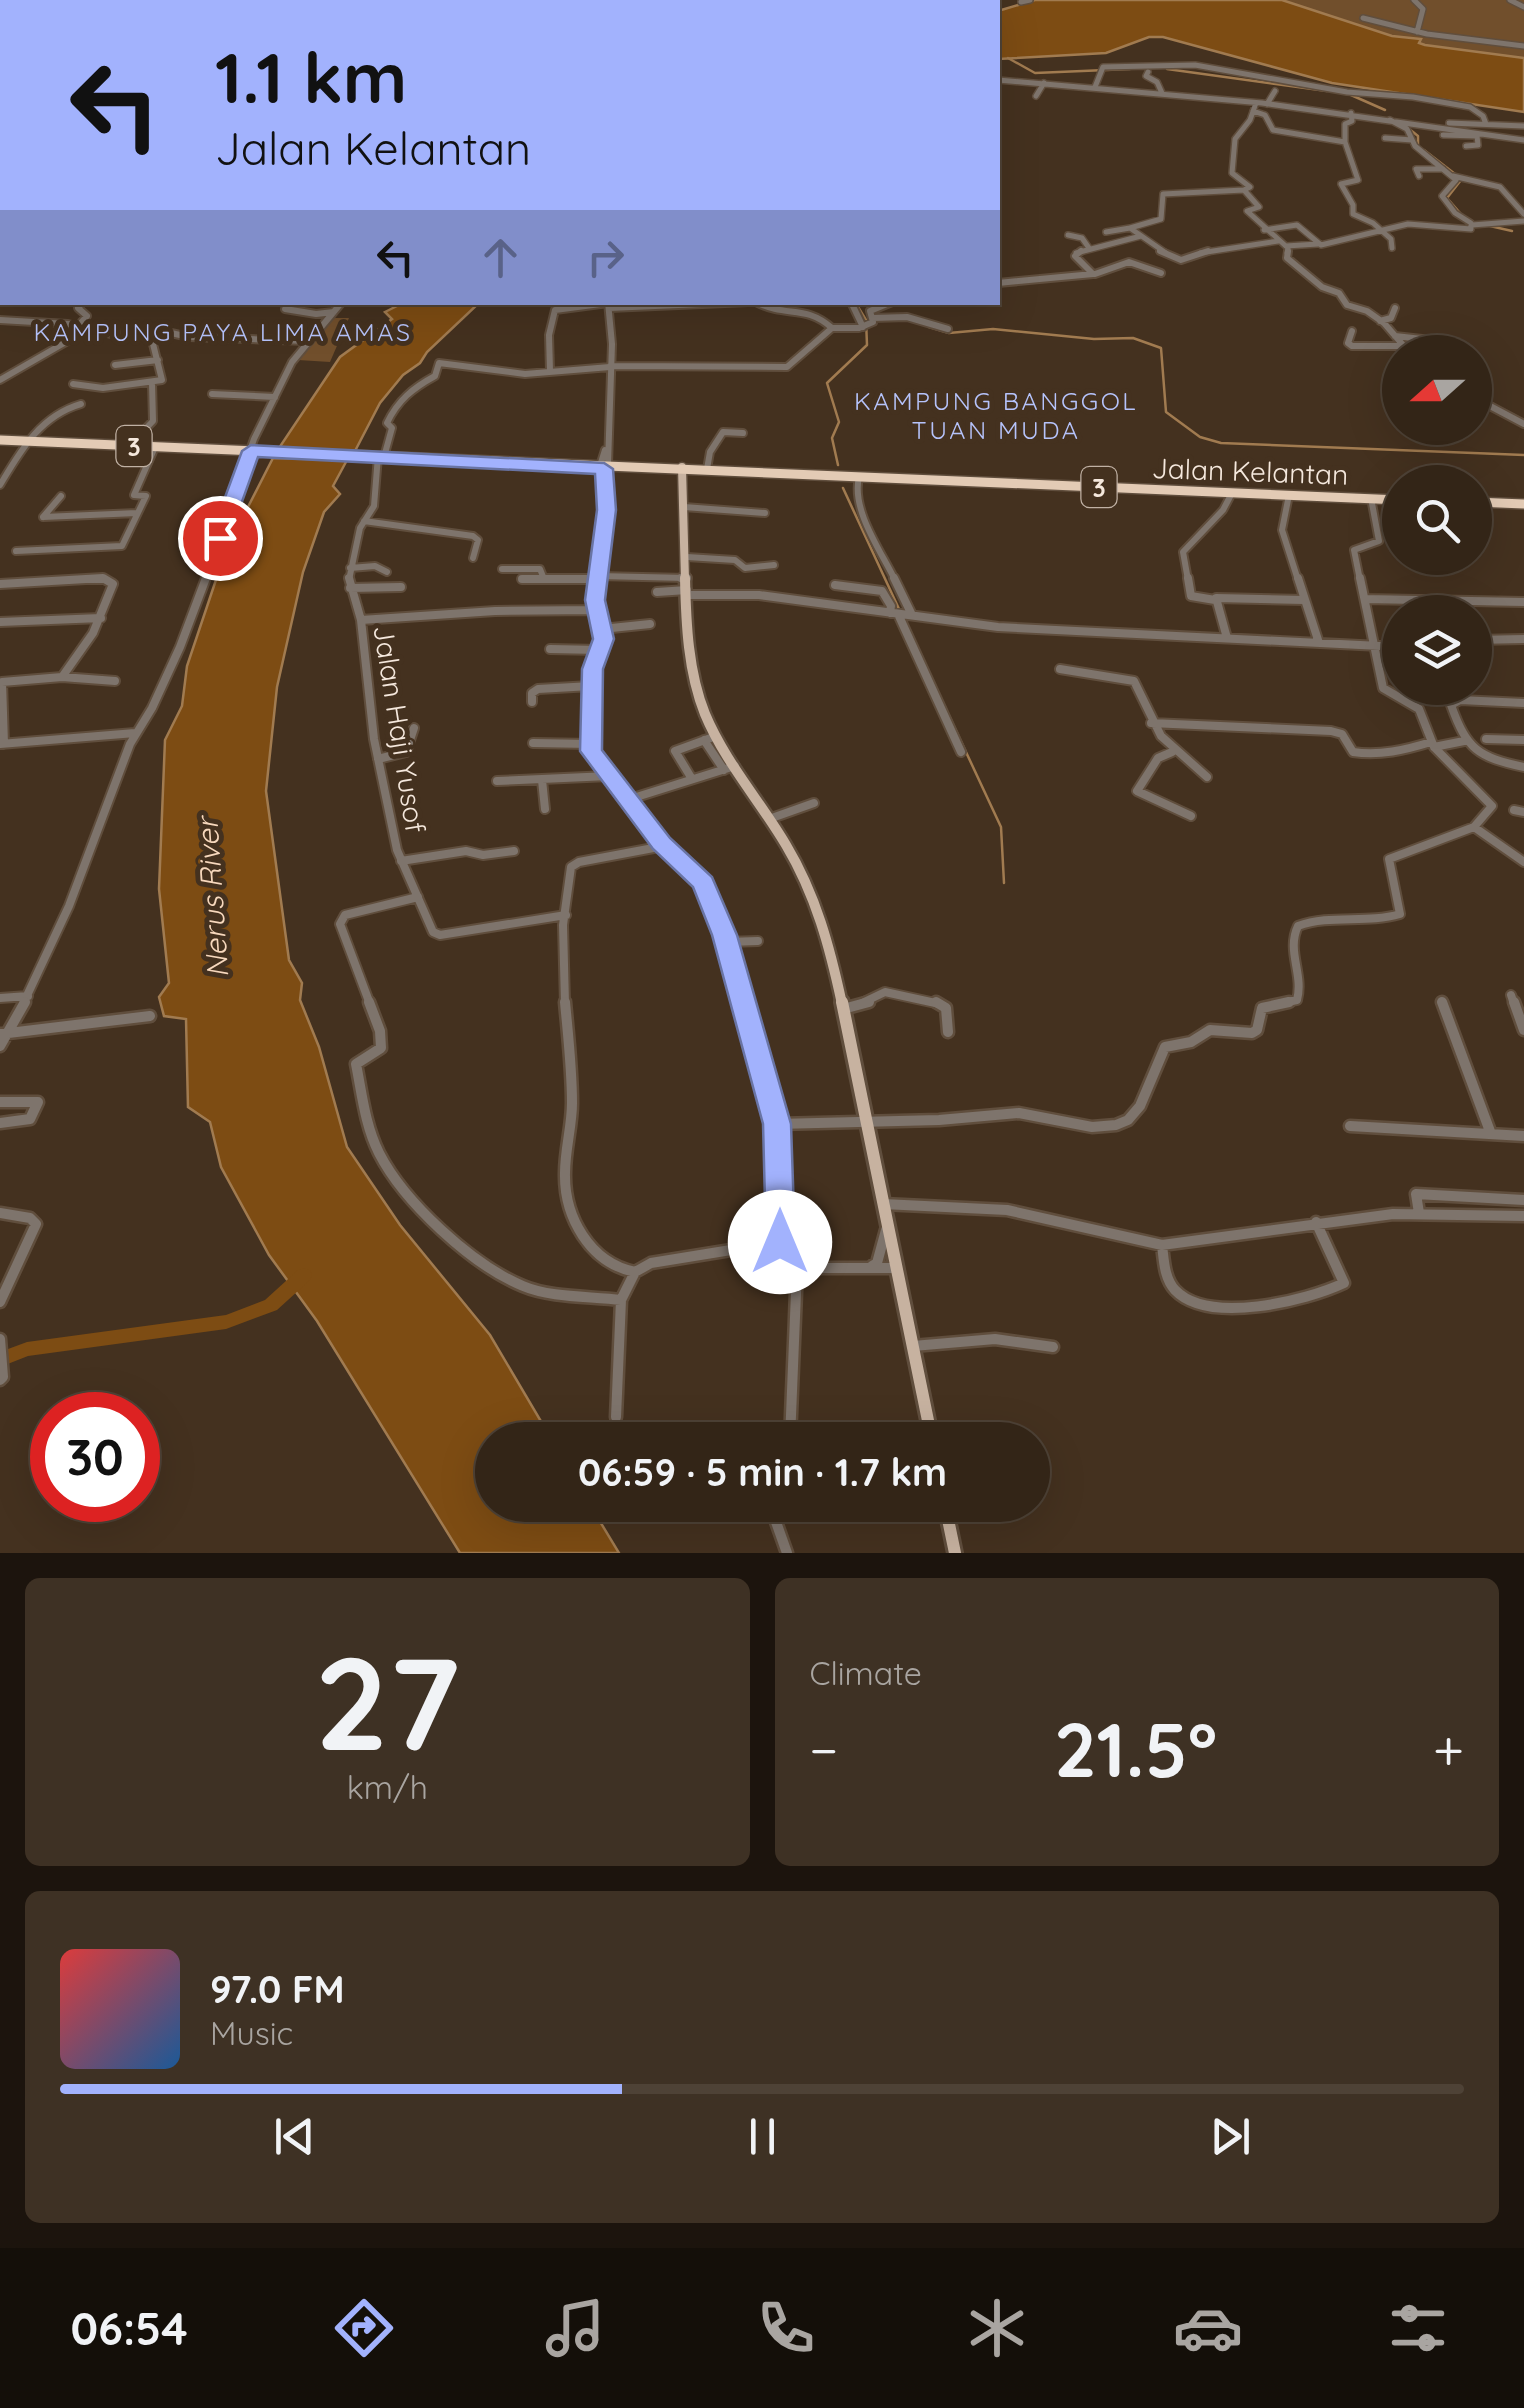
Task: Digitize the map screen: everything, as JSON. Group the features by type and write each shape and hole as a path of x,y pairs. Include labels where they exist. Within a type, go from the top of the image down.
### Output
{"highway":[{"name":"3","path":"0,440 251,451"},
{"name":"Jalan Kelantan","path":"251,451 798,474"},
{"name":"Jalan Kelantan","path":"682,470 1382,499"},
{"path":"1492,503 1524,504"}],"main road":[{"path":"682,470 694,672 701,705 710,738 769,819 815,901 829,941 928,1422"},
{"path":"949,1522 955,1553"}],"street":[{"path":"1021,2 1030,0"},
{"path":"1414,0 1423,9 1418,15 1417,32"},
{"path":"1510,0 1524,7"},
{"path":"1363,18 1417,32 1524,46"},
{"path":"1095,87 1098,72 1114,65 1199,65 1347,93 1456,103 1478,111 1486,124"},
{"path":"1148,72 1146,76 1160,84 1162,93"},
{"path":"1000,80 1162,93 1444,124 1524,126"},
{"path":"1036,96 1044,84"},
{"path":"1267,104 1275,91"},
{"path":"1106,232 1161,219 1162,195 1166,193 1250,187 1232,172 1235,139 1256,103"},
{"path":"1254,111 1265,115 1269,126 1279,132 1346,142"},
{"path":"1351,113 1352,121 1345,125 1346,142 1358,180 1341,184 1353,205 1352,214 1392,240 1392,248"},
{"path":"1444,124 1447,115"},
{"path":"1386,117 1407,129 1412,140 1443,169 1500,187 1524,218"},
{"path":"1444,124 1524,140"},
{"path":"1442,135 1479,134"},
{"path":"1466,146 1478,144 1479,134"},
{"path":"1385,138 1412,140"},
{"path":"1419,176 1416,169 1443,169"},
{"path":"1456,176 1457,182 1442,196 1455,212 1477,224"},
{"path":"1244,190 1259,207 1247,212 1286,246 1290,252 1286,258 1322,287 1336,292 1347,305 1367,311 1394,335"},
{"path":"1286,246 1347,242 1352,235 1408,224 1466,230 1477,224 1524,218"},
{"path":"1264,230 1297,225 1318,244"},
{"path":"1130,228 1158,250 1181,260 1216,248 1278,241"},
{"path":"1068,235 1082,238 1090,248"},
{"path":"1095,274 1074,254 1141,236"},
{"path":"1000,283 1095,274 1132,262 1162,274"},
{"path":"77,327 86,316 78,308 80,305"},
{"path":"0,1046 3,1033 28,996 69,906 135,733 152,708 180,646 274,398 292,362 340,305"},
{"path":"788,1422 797,1268 780,1242 777,1124 727,942 703,883 664,846 630,798 592,756 591,686 602,629 596,610 606,510 604,465 610,367 608,305 555,310 549,335 550,371 610,367 787,367 832,328 907,317 948,329"},
{"path":"762,305 775,312 816,312 832,328"},
{"path":"853,305 867,324"},
{"path":"863,305 867,324"},
{"path":"867,324 889,305"},
{"path":"1380,321 1391,318 1395,308"},
{"path":"285,309 316,314 334,312"},
{"path":"0,320 122,334 162,331 189,337 310,341"},
{"path":"0,380 85,331"},
{"path":"1352,332 1348,343 1352,346 1382,348"},
{"path":"73,384 108,388 163,378 152,340"},
{"path":"115,365 158,360"},
{"name":"Jalan Haji Yusof","path":"550,371 521,373 438,362 435,376 414,384 393,408 386,424 392,428 381,457 374,506 364,521 350,568 350,588 361,620 378,759 401,860 432,932 440,935 566,914"},
{"path":"129,446 153,420 152,382"},
{"path":"212,394 274,398"},
{"path":"0,485 26,441 59,409 80,404"},
{"path":"1492,407 1524,424"},
{"path":"707,469 710,452 723,432 743,434"},
{"path":"16,551 119,547 146,496 134,495 155,447"},
{"path":"860,478 856,489 859,504 961,752"},
{"path":"1232,493 1212,523 1194,534 1184,552 1191,596 1215,600 1222,596 1304,600"},
{"path":"1289,495 1282,530 1319,643"},
{"path":"61,496 43,516 137,513"},
{"path":"777,1124 946,1120 1006,1114 1031,1114 1098,1127 1124,1122 1142,1104 1150,1072 1165,1046 1191,1042 1210,1030 1252,1033 1257,1030 1262,1008 1298,998 1301,984 1292,942 1295,928 1322,918 1398,916 1401,911 1390,859 1474,827 1492,806 1432,745 1418,709 1383,688 1354,550 1378,543 1372,498"},
{"path":"684,507 765,513"},
{"path":"364,521 473,536 478,540 473,558"},
{"path":"687,557 735,560 745,568 774,565"},
{"path":"350,568 375,566 387,572"},
{"path":"502,569 540,568 544,579"},
{"path":"522,578 598,578 1011,628 1382,647"},
{"path":"0,584 110,579 114,585 101,618 62,677"},
{"path":"835,585 882,591 891,606 902,614"},
{"path":"350,588 401,587"},
{"path":"657,592 688,588"},
{"path":"1215,600 1227,638"},
{"path":"1365,600 1524,602"},
{"path":"361,620 499,610 596,610"},
{"path":"0,622 101,618"},
{"path":"602,629 650,624"},
{"path":"1492,640 1524,639"},
{"path":"550,649 600,650"},
{"path":"1060,670 1134,681 1142,710 1172,752 1206,777"},
{"path":"116,680 62,677 2,682 2,744 135,733"},
{"path":"532,702 532,693 538,688 591,686"},
{"path":"1524,703 1452,702 1464,742 1482,758 1524,766"},
{"path":"1151,722 1331,731 1342,734 1353,752 1365,754 1464,742"},
{"path":"378,759 406,752 414,728"},
{"path":"692,780 675,750 710,738"},
{"path":"1486,739 1524,740"},
{"path":"533,743 591,744"},
{"path":"1172,752 1158,758 1137,792 1191,816"},
{"path":"630,798 730,768"},
{"path":"497,782 609,776"},
{"path":"542,780 544,809"},
{"path":"769,819 814,802"},
{"path":"1474,827 1524,862"},
{"path":"664,846 574,865 570,872 561,968 572,1096 564,1153 568,1203 576,1224 598,1255 613,1268 635,1272 661,1260 780,1242"},
{"path":"401,860 466,851 483,855 514,851"},
{"path":"418,897 352,913 340,920 380,1031 382,1048 360,1059 355,1069 366,1122 380,1155 434,1225 504,1278 540,1291 621,1300"},
{"path":"727,942 758,941"},
{"path":"843,1010 885,992 933,1000 946,1008 948,1032"},
{"path":"1511,995 1524,1030"},
{"path":"0,998 28,996"},
{"path":"1442,1002 1491,1134"},
{"path":"3,1033 150,1016"},
{"path":"0,1102 38,1102 30,1120 0,1124"},
{"path":"1350,1126 1524,1136"},
{"path":"1418,1213 1416,1194 1524,1200"},
{"path":"883,1204 1007,1210 1162,1245 1316,1222 1418,1213 1524,1216"},
{"path":"0,1214 30,1218 36,1224 0,1302"},
{"path":"1162,1245 1167,1278 1174,1289 1197,1303 1226,1309 1314,1294 1344,1283 1316,1222"},
{"path":"872,1266 877,1263 888,1226"},
{"path":"797,1268 896,1268"},
{"path":"616,1417 621,1300 635,1272"},
{"path":"912,1346 996,1338 1053,1347"},
{"path":"1,1341 2,1379"},
{"path":"776,1522 787,1553"}],"shaded area":[{"path":"1282,0 1524,0 1524,58 1425,45 1418,43 1421,39 1392,36"},
{"path":"332,318 349,318 330,362 298,360 320,328"}],"water":[{"path":"1035,0 1282,0 1392,36 1421,39 1419,43 1425,45 1524,58 1524,112 1332,83 1163,37 1149,37 1106,53 1000,59 1000,10"},
{"path":"399,305 477,305 403,375 380,403 355,451 279,448 340,357 392,319 385,312"},
{"name":"Nerus River","path":"273,458 347,460 333,486 340,494 324,512 303,572 277,687 266,791 289,960 302,983 300,1000 319,1047 347,1147 400,1225 490,1335 541,1422 475,1422 475,1522 600,1522 619,1553 460,1553 317,1321 269,1255 221,1167 210,1122 188,1107 186,1019 164,1016 159,997 169,983 159,889 165,740 182,706 187,666 226,550"}],"waterway":[{"path":"1008,58 1035,73 1130,69"},
{"path":"1167,69 1327,91"},
{"path":"1351,95 1385,110"},
{"path":"1408,128 1418,136 1418,145"},
{"path":"1424,150 1455,174"},
{"path":"1460,213 1447,198 1461,180"},
{"path":"1490,226 1512,231"},
{"path":"838,465 832,438 839,422 827,383 867,345 866,320 857,305"},
{"path":"929,327 949,333 993,329 1094,339 1133,338 1161,348 1166,412 1200,437 1221,443 1524,455"},
{"path":"843,488 899,609"},
{"path":"909,630 1001,827 1004,883"},
{"path":"0,1360 27,1349 226,1322 271,1305 304,1275"}],"district":[{"name":"KAMPUNG PAYA LIMA AMAS","path":"223,331"},
{"name":"KAMPUNG BANGGOL TUAN MUDA","path":"996,414"}],"route":[{"path":"220,538 251,451 604,469 606,510 595,600 603,639 591,686 592,756 630,798 662,844 703,883 725,935 777,1124 780,1242"}]}
